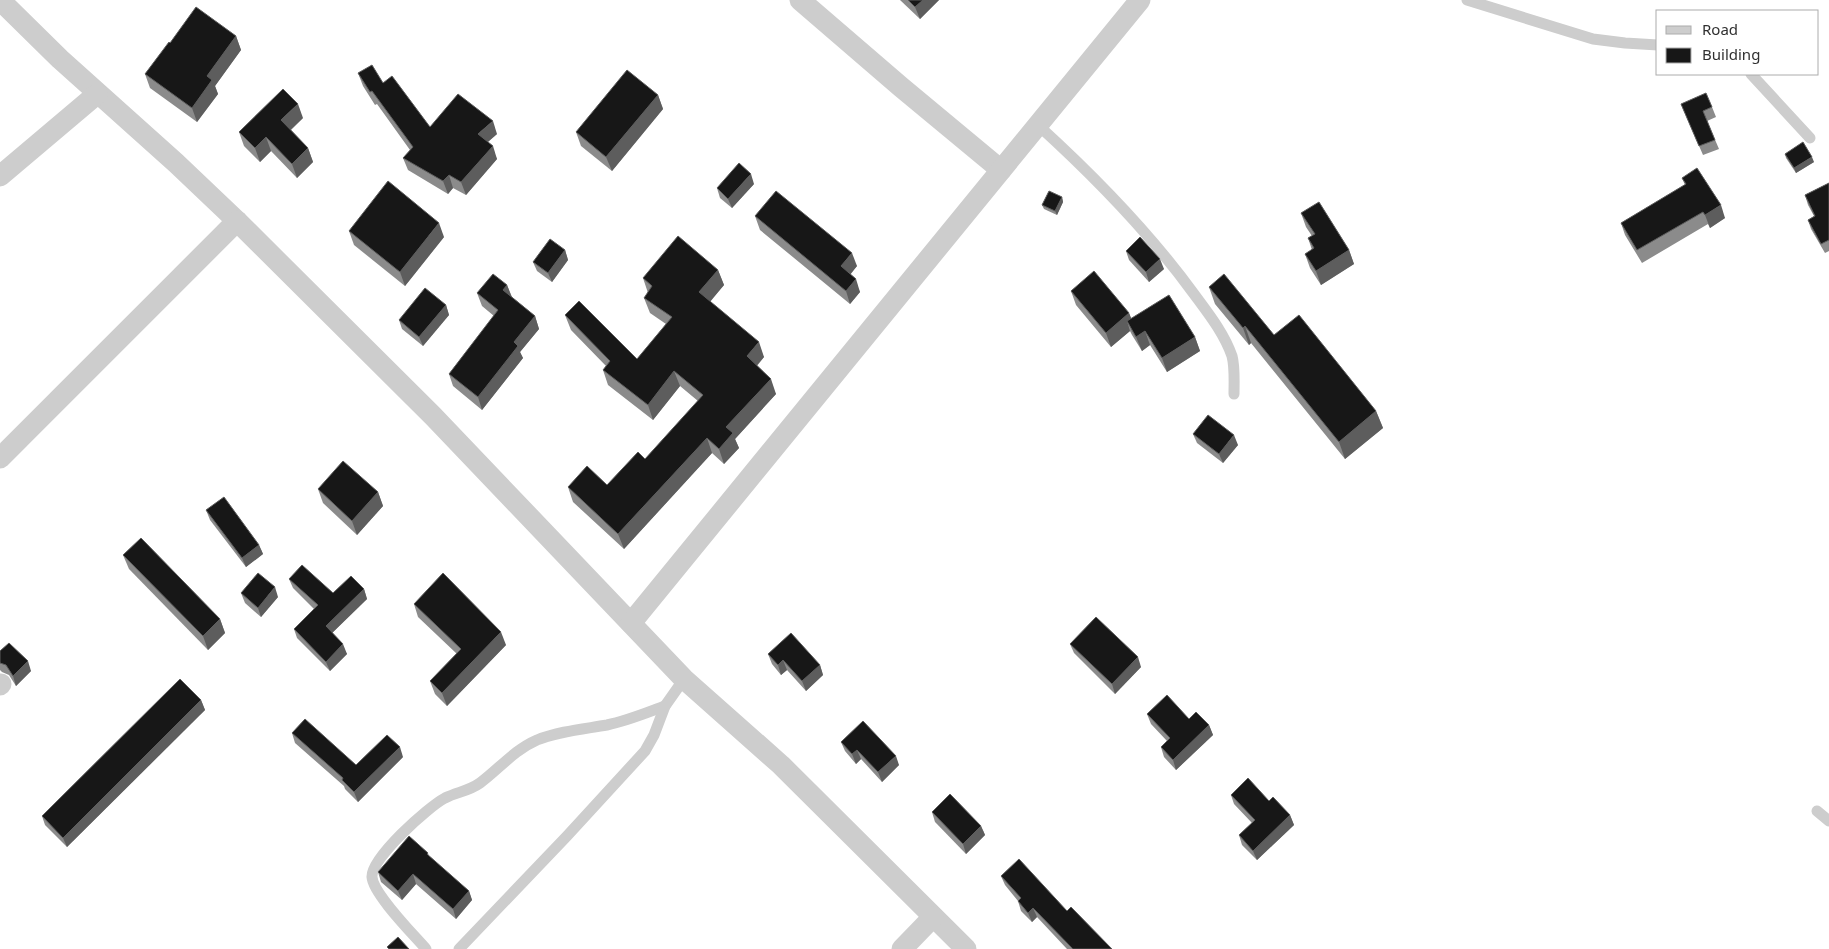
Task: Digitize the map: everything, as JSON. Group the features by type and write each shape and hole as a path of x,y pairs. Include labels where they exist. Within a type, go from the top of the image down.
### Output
{"street":[{"path":"0,0 97,94 176,163 237,222 434,416 684,679 781,765 966,949"},
{"path":"800,0 1001,170"},
{"path":"631,623 1039,126 1140,0"},
{"path":"0,176 97,94"},
{"path":"0,458 237,222"},
{"path":"902,949 933,917"}],"lane":[{"path":"1468,0 1593,39 1656,45"},
{"path":"1752,75 1810,138"},
{"path":"1039,126 1078,161 1136,223 1186,282 1214,322 1232,357 1234,394"},
{"path":"459,949 562,842 645,751 654,735 665,706 684,679"},
{"path":"426,949 378,892 372,880 372,870 399,837 444,799 478,785 523,747 537,740 559,733 609,724 665,706"},
{"path":"1817,811 1829,821"}],"building":[{"path":"908,0 923,0 915,7"},
{"path":"196,7 236,36 207,76 212,80 192,108 145,74"},
{"path":"372,65 383,83 392,76 430,127 458,94 493,121 478,134 493,146 461,182 449,175 443,181 403,158 413,147 372,91 370,92 358,73"},
{"path":"627,70 658,95 606,157 576,132"},
{"path":"283,89 298,104 281,120 308,148 292,164 266,137 255,148 239,132"},
{"path":"1706,93 1712,107 1703,111 1715,140 1699,146 1681,104"},
{"path":"1803,142 1812,157 1794,168 1785,154"},
{"path":"739,163 751,174 728,199 717,188"},
{"path":"1697,168 1721,205 1705,215 1703,212 1637,250 1621,223 1686,184 1682,178"},
{"path":"388,181 439,223 400,272 349,231"},
{"path":"1829,183 1829,240 1821,244 1808,220 1815,216 1805,195"},
{"path":"776,191 852,253 841,266 856,279 846,291 755,216"},
{"path":"1049,191 1062,197 1055,211 1042,205"},
{"path":"1319,202 1349,250 1316,271 1305,254 1314,248 1308,238 1315,234 1301,213"},
{"path":"678,236 718,270 699,292 759,342 747,356 771,379 726,427 733,433 719,449 707,438 618,534 568,487 587,466 607,485 638,452 645,459 703,395 674,371 648,405 603,370 610,361 565,315 579,301 637,359 672,317 644,298 652,286 643,278"},
{"path":"1140,237 1160,259 1146,272 1126,251"},
{"path":"550,239 565,250 548,273 533,262"},
{"path":"1094,271 1129,313 1106,333 1071,291"},
{"path":"493,274 507,285 503,290 535,316 514,342 518,346 478,397 449,374 498,310 477,293"},
{"path":"1224,274 1274,335 1299,315 1376,411 1339,442 1245,326 1243,328 1209,287"},
{"path":"425,288 446,305 419,337 399,320"},
{"path":"1169,295 1195,337 1162,358 1145,331 1136,337 1127,321"},
{"path":"1208,415 1234,435 1219,454 1193,434"},
{"path":"343,461 378,492 352,521 318,489"},
{"path":"224,497 259,545 242,558 206,510"},
{"path":"141,538 220,619 203,636 123,555"},
{"path":"302,565 333,593 351,576 364,589 326,626 343,644 326,662 294,629 318,605 289,579"},
{"path":"258,573 275,587 258,608 241,593"},
{"path":"443,573 501,632 442,693 430,681 461,649 414,604"},
{"path":"1096,617 1138,657 1112,684 1070,644"},
{"path":"791,633 820,665 802,681 783,660 778,665 768,654"},
{"path":"9,643 28,661 13,676 6,665 0,663 0,651"},
{"path":"180,679 201,700 63,838 42,816"},
{"path":"1167,695 1189,719 1196,712 1209,725 1173,760 1161,747 1170,738 1147,714"},
{"path":"305,719 356,765 387,735 400,747 354,792 342,780 343,778 292,733"},
{"path":"863,721 896,756 878,772 857,750 852,754 841,742"},
{"path":"1248,778 1269,801 1273,797 1290,815 1253,851 1239,835 1255,820 1231,795"},
{"path":"950,794 981,826 963,844 932,812"},
{"path":"409,836 469,891 453,909 413,874 398,891 378,872"},
{"path":"1019,859 1067,911 1071,907 1112,949 1073,949 1033,908 1028,913 1018,901 1021,898 1001,876"},
{"path":"398,937 409,949 389,949 387,947"}]}
